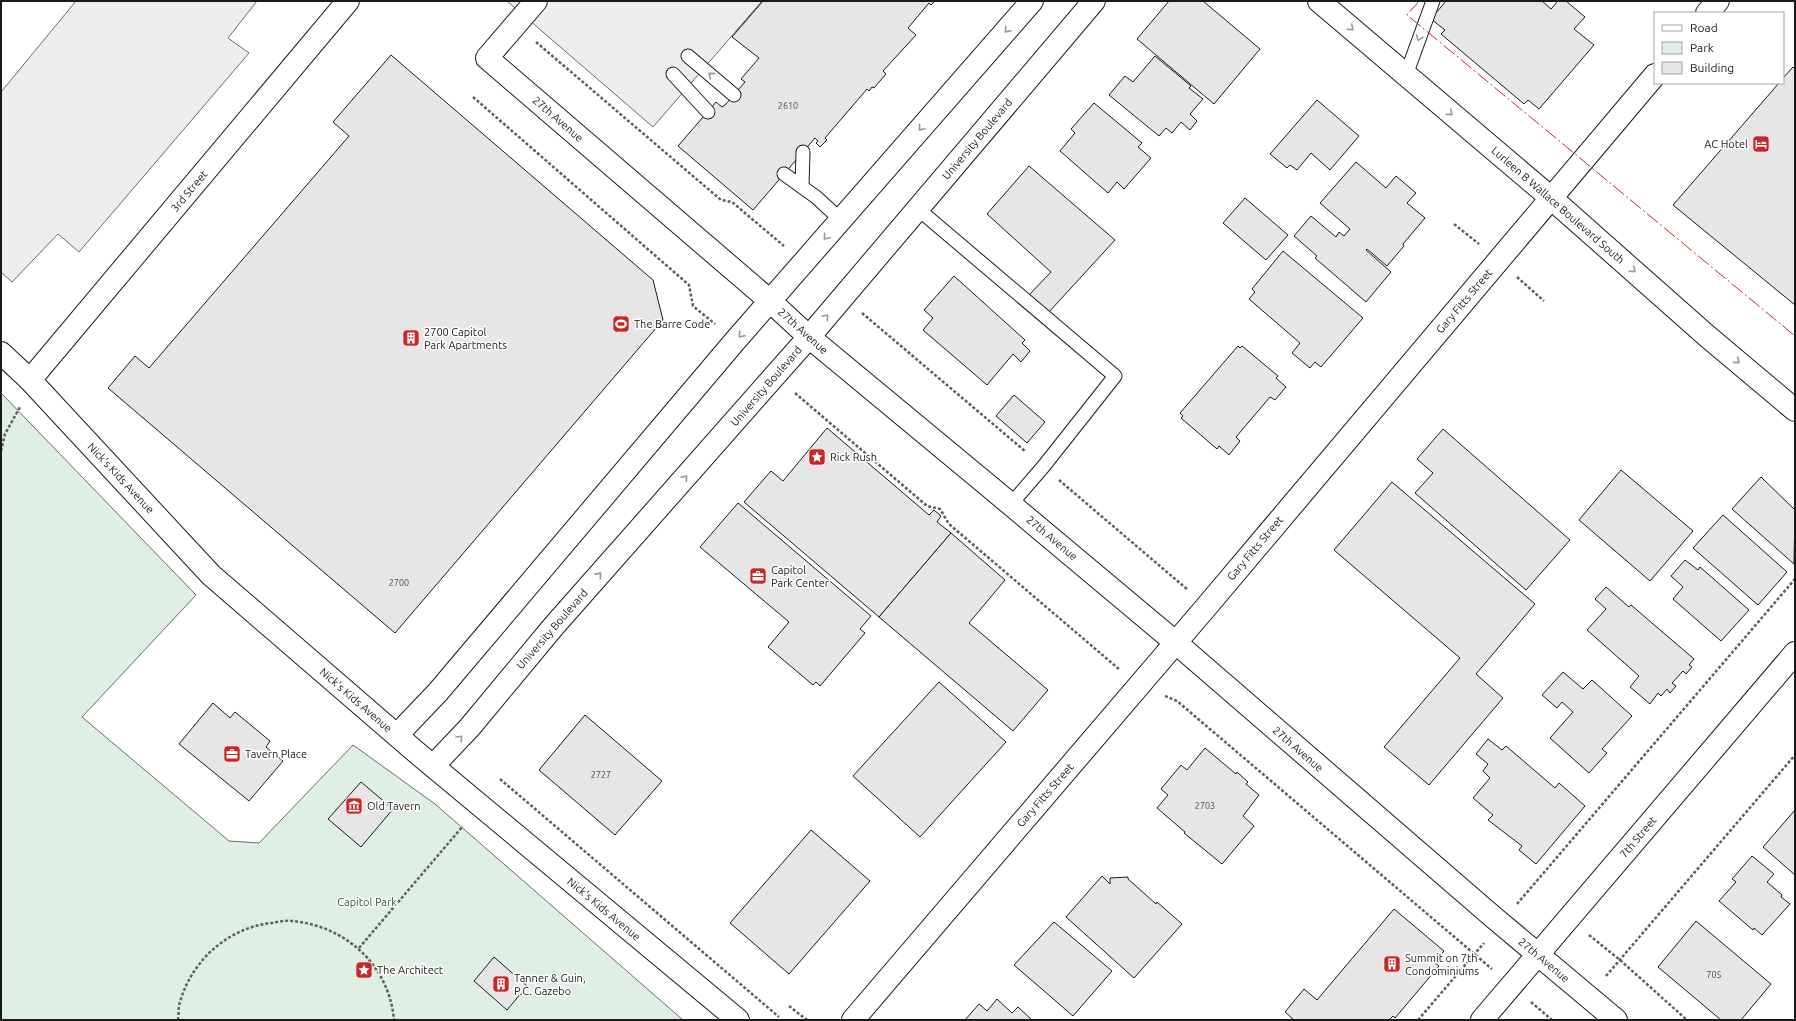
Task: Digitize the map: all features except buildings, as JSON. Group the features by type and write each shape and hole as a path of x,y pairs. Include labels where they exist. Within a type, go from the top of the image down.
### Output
{"main road":[{"name":"3rd Street","path":"30,380 348,1"},
{"name":"27th Avenue","path":"536,1 487,58 770,301 809,337 1175,642 1537,955 1616,1020"},
{"path":"397,735 442,687 735,341 1032,1"},
{"name":"University Boulevard","path":"433,766 470,727 553,627 809,337 1094,1"},
{"name":"Lurleen B Wallace Boulevard South","path":"1319,1 1552,198 1707,336 1795,410"},
{"path":"1709,12 1718,1"},
{"name":"Gary Fitts Street","path":"853,1020 1654,76"},
{"name":"Nick's Kids Avenue","path":"1,353 30,380 211,575 433,766 738,1020"},
{"name":"7th Street","path":"1482,1020 1795,654"}],"lane":[{"path":"1406,75 1433,1"},
{"path":"688,56 734,95"},
{"path":"673,74 708,112"},
{"path":"802,186 803,152"},
{"path":"784,174 802,186 841,220"},
{"path":"918,209 1115,376 1043,467 1011,504"}],"path":[{"path":"473,97 689,285 693,306 735,341"},
{"path":"775,376 927,506 940,509 949,524 1138,685 1177,701 1552,1020"},
{"path":"1,451 5,434 20,405 30,380"},
{"path":"1418,1020 1795,579"},
{"path":"1588,997 1795,755"},
{"path":"500,779 779,1017"},
{"path":"359,948 481,806"},
{"path":"1569,918 1620,960 1687,1020"},
{"path":"178,1020 180,1002 195,969 221,942 254,925 291,921 327,928 359,948 380,973 392,1004 394,1020"},
{"path":"789,1006 807,1020"}],"green space":[{"name":"Capitol Park","path":"1,393 196,595 82,717 229,841 259,843 353,745 435,804 683,1020 1,1020"}],"shaded area":[{"path":"76,1 257,1 228,38 249,53 79,252 58,234 12,282 1,272 1,92"},
{"path":"507,1 762,1 653,127"}],"power":[{"path":"1419,1 1407,15 1795,336"}],"place":[{"name":"AC Hotel","path":"1761,144"},
{"name":"The Barre Code","path":"621,324"},
{"name":"2700 Capitol Park Apartments","path":"411,338"},
{"name":"Rick Rush","path":"817,457"},
{"name":"Capitol Park Center","path":"758,576"},
{"name":"Tavern Place","path":"232,754"},
{"name":"Old Tavern","path":"354,806"},
{"name":"Summit on 7th Condominiums","path":"1392,964"},
{"name":"The Architect","path":"364,970"},
{"name":"Tanner & Guin, P.C. Gazebo","path":"501,984"}]}
